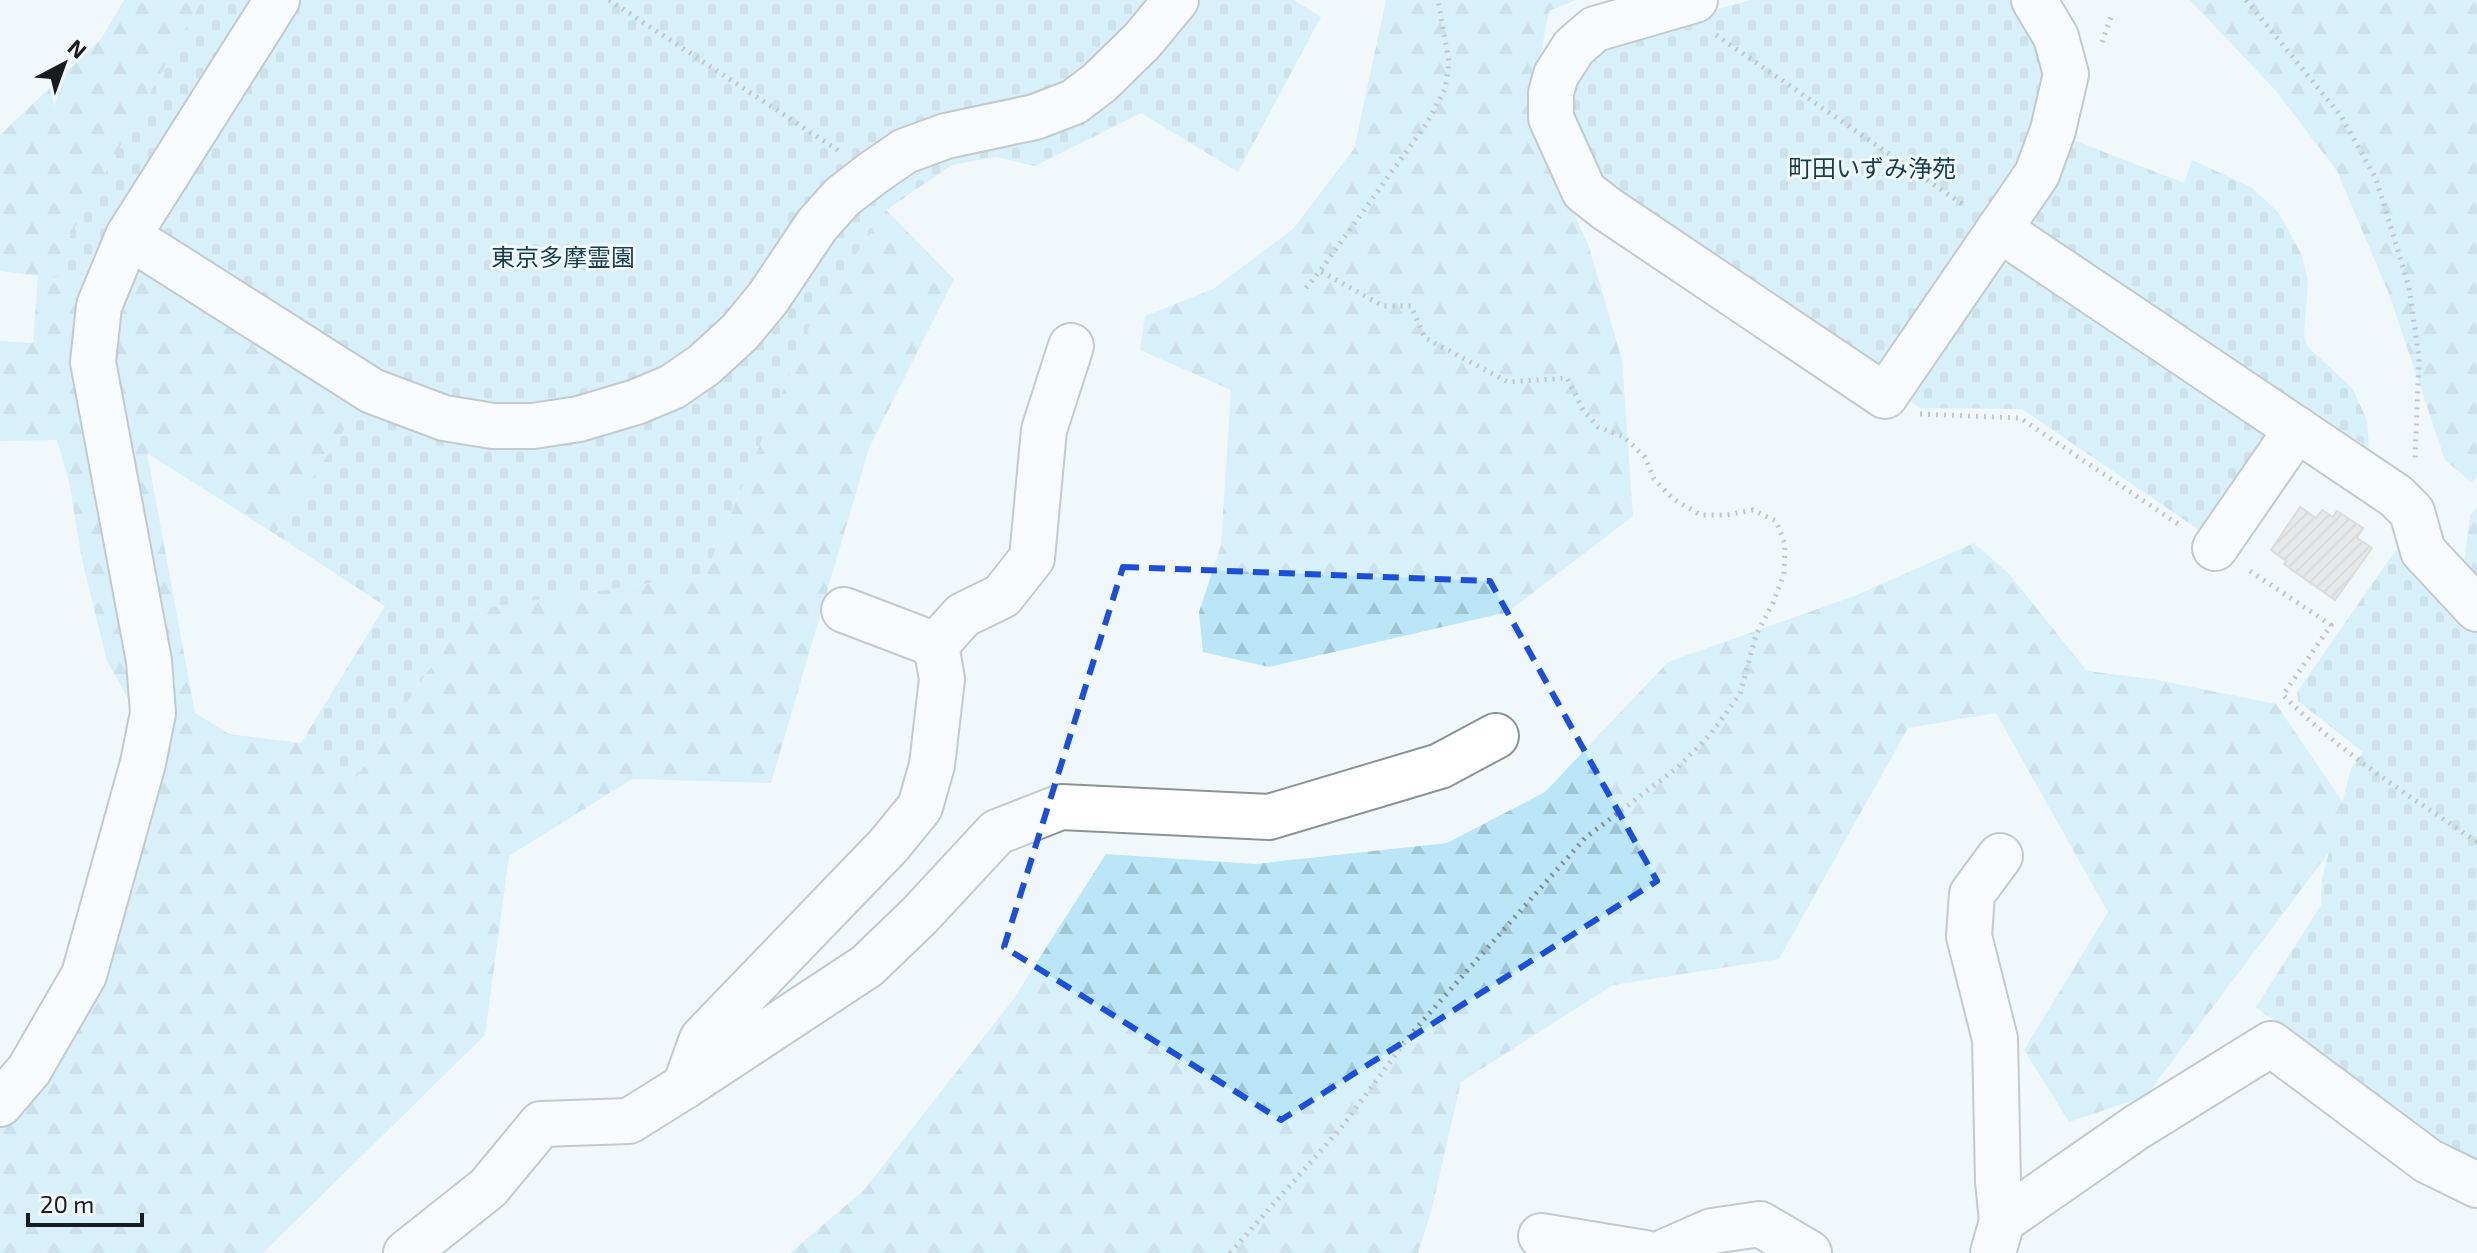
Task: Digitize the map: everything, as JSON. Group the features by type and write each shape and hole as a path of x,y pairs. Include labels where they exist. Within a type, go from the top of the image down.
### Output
{"street":[{"path":"0,1104 29,1070 84,975 143,763 153,713 149,661 93,362 99,306 128,236 277,0"},
{"path":"128,236 372,391 444,418 493,426 533,426 579,419 636,402 672,387 704,365 749,320 817,225 842,197 873,173 905,151 946,136 1035,117 1074,102 1110,73 1176,0"},
{"path":"1685,3 1595,29 1574,47 1556,75 1551,93 1551,118 1584,191 1885,396 2037,174 2053,130 2066,74 2056,37 2034,0"},
{"path":"1999,229 2404,504 2423,551 2477,609"},
{"path":"936,645 963,615 1002,596 1032,558 1044,430 1071,346"},
{"path":"2215,548 2297,429"},
{"path":"844,610 936,645"},
{"path":"685,1086 702,1039 889,845 920,807 932,765 942,679 936,645"},
{"path":"406,1253 488,1188 541,1124 629,1121 867,966 919,916 997,832 1061,807 1269,817 1440,766 1496,736"},
{"path":"1998,1237 1995,1039 1969,936 1972,894 2000,856"},
{"path":"1998,1237 2137,1127 2271,1044 2428,1161 2477,1185"},
{"path":"1662,1253 1712,1231 1760,1224 1809,1253"},
{"path":"1541,1236 1645,1253"}],"path":[{"path":"609,0 873,173"},
{"path":"1306,288 1427,123 1445,89 1449,62 1438,0"},
{"path":"2246,0 2341,116 2376,179 2394,233 2409,287 2419,358 2404,504"},
{"path":"1685,3 1999,229"},
{"path":"1230,1253 1341,1128 1411,1034 1585,838 1677,768 1710,735 1740,694 1756,635 1784,574 1785,544 1776,521 1753,510 1727,515 1701,515 1673,499 1654,479 1645,457 1624,437 1598,427 1583,410 1567,378 1508,382 1425,338 1411,306 1383,306 1320,271"}],"highlighted area":[{"path":"1123,567 1490,581 1657,881 1281,1120 1004,947"}],"green space":[{"path":"124,0 202,0 48,277 141,265 359,408 275,534 147,453 195,713 229,734 301,743 356,778 469,610 705,575 812,320 886,210 954,279 869,448 771,783 632,779 509,856 485,1035 263,1253 0,1253 0,1075 55,1015 158,751 107,661 82,560 69,481 57,440 0,441 0,341 33,343 38,276 0,271 0,135 101,39"},
{"name":"東京多摩霊園","path":"202,0 1294,0 1321,17 1238,172 1141,113 1035,166 996,157 952,165 886,210 812,320 705,575 469,610 356,778 301,743 385,606 275,534 359,408 141,265 47,278"},
{"path":"1386,0 1576,0 1549,11 1529,114 1589,247 1622,360 1633,516 1508,612 1269,667 1203,652 1199,612 1221,545 1231,390 1140,350 1145,316 1213,289 1293,229 1354,149"},
{"name":"町田いずみ浄苑","path":"1750,0 2009,0 2027,14 2063,136 2184,183 2192,160 2251,187 2278,212 2302,255 2308,282 2304,334 2307,346 2352,388 2367,420 2369,448 2296,399 2205,534 2022,409 1920,408 1864,365 1601,186 1575,141 1569,83 1602,42"},
{"path":"2190,0 2477,0 2477,477 2472,483 2445,460 2389,294 2337,171 2276,91"},
{"path":"2477,508 2477,647 2457,621 2470,515"},
{"path":"1974,543 2010,575 2087,671 2152,679 2276,704 2354,819 2146,1096 2069,1122 2024,1050 2108,912 1996,713 1908,728 1779,959 1613,985 1461,1082 1431,1212 1418,1253 790,1253 864,1190 1012,1001 1106,854 1255,864 1447,843 1545,792 1668,662 1857,595"},
{"path":"2404,545 2408,560 2477,633 2477,1163 2447,1150 2256,1007 2321,905 2322,878 2351,769 2363,752 2298,701 2297,692 2395,551"}],"building":[{"path":"2300,507 2316,518 2322,510 2333,517 2337,511 2363,528 2357,538 2372,548 2335,600 2284,564 2286,561 2271,550"}]}
